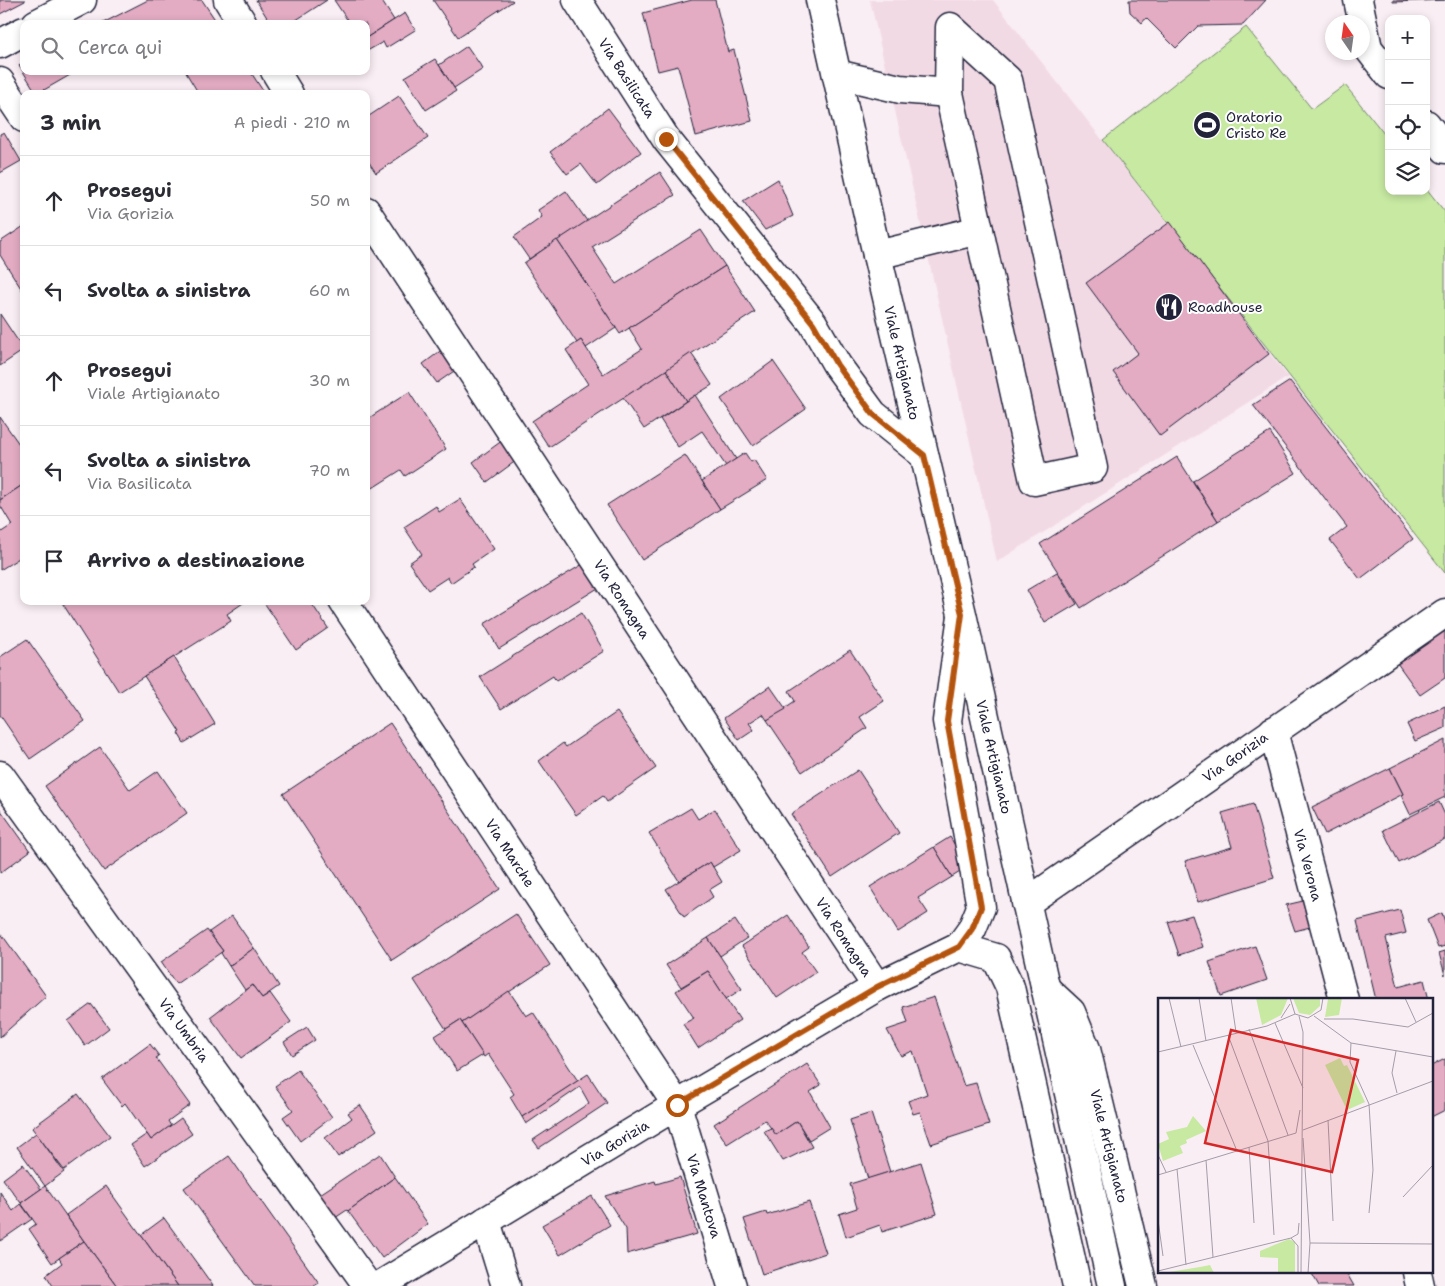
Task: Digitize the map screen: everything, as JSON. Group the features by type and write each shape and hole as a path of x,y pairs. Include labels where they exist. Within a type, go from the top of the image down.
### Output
{"street":[{"path":"228,0 240,20"},
{"name":"Via Basilicata","path":"577,0 666,139 813,323 837,365 873,414 924,455"},
{"name":"Viale Artigianato","path":"820,0 877,255 962,614 1112,1286"},
{"path":"1358,0 1368,48 1385,71"},
{"path":"950,28 1008,80 1093,468 1034,481 949,93 950,28"},
{"path":"0,44 20,33"},
{"path":"837,74 900,89 949,93"},
{"path":"277,75 287,90"},
{"path":"0,82 20,112"},
{"path":"1430,129 1445,149"},
{"name":"Via Romagna","path":"370,216 877,987"},
{"path":"877,255 979,230"},
{"name":"Via Marche","path":"347,605 677,1105"},
{"name":"Via Gorizia","path":"1026,903 1445,612"},
{"path":"962,614 947,721 981,907 972,929 959,947 996,958 1010,986 1077,1286"},
{"name":"Via Verona","path":"1273,731 1343,998"},
{"name":"Via Umbria","path":"0,775 368,1286"},
{"name":"Via Gorizia","path":"379,1286 677,1105 877,987 959,947"},
{"name":"Viale Artigianato","path":"1045,988 1071,1012 1086,1049 1143,1286"},
{"name":"Via Mantova","path":"677,1105 732,1286"},
{"path":"486,1221 506,1286"}],"shaded area":[{"path":"870,0 993,0 1288,377 997,562"}],"green space":[{"path":"1246,27 1312,109 1345,85 1385,135 1385,195 1430,195 1430,193 1445,212 1445,573 1103,140"}],"building":[{"path":"0,0 25,0 25,1 0,14"},
{"path":"148,0 202,0 215,20 109,20"},
{"path":"256,0 327,0 296,20 268,20"},
{"path":"334,0 381,0 394,20 370,35 370,20 347,20"},
{"path":"433,0 512,0 513,1 458,37"},
{"path":"692,0 715,0 728,52 734,50 752,121 696,136 678,66 658,71 643,13"},
{"path":"1129,0 1266,0 1243,25 1198,26 1176,48 1146,18 1142,23 1130,12"},
{"path":"1393,0 1445,0 1393,2"},
{"path":"405,13 415,30 386,48 383,42 370,49 370,35"},
{"path":"467,46 483,69 454,88 439,65"},
{"path":"435,59 456,91 426,110 405,77"},
{"path":"25,75 70,75 44,90 35,90"},
{"path":"187,75 253,75 262,90 197,90"},
{"path":"399,96 428,138 376,173 370,164 370,115"},
{"path":"608,108 641,152 597,185 581,164 567,174 550,152"},
{"path":"4,132 20,162 0,173 0,134"},
{"path":"660,172 675,195 592,247 616,284 701,230 725,266 620,334 557,240"},
{"path":"778,179 793,216 765,230 743,201"},
{"path":"566,191 587,221 529,259 514,237 542,217 538,210"},
{"name":"Roadhouse","path":"1170,222 1269,354 1160,436 1113,372 1138,353 1086,283"},
{"path":"20,229 20,287 0,255 0,242"},
{"path":"557,240 616,328 586,348 581,340 577,343 524,263"},
{"path":"725,266 755,312 549,447 532,421 588,384 566,350 581,340 603,374 642,349 629,328"},
{"path":"0,314 20,344 20,353 0,366"},
{"path":"443,349 457,369 437,383 423,364"},
{"path":"691,353 712,385 686,401 666,370"},
{"path":"773,361 806,409 753,446 721,399"},
{"path":"666,370 686,401 644,429 623,398"},
{"path":"1290,381 1413,539 1360,579 1330,540 1347,527 1253,405"},
{"path":"409,392 446,449 405,476 401,470 371,489 370,417"},
{"path":"695,395 736,459 726,466 702,431 678,447 660,419"},
{"path":"0,417 20,445 20,487 0,500"},
{"path":"1270,432 1296,473 1218,521 1193,481"},
{"path":"503,440 517,460 487,482 473,462"},
{"path":"745,453 751,462 754,460 767,480 720,509 702,481"},
{"path":"685,455 720,509 642,560 607,505"},
{"path":"1177,457 1218,521 1081,608 1040,544"},
{"path":"20,487 20,558 0,570 0,533 12,525 0,505 0,500"},
{"path":"460,499 494,549 472,564 474,567 451,583 448,577 428,590 409,563 422,554 404,527 436,506 439,512"},
{"path":"583,564 598,588 499,649 484,624"},
{"path":"1057,572 1077,604 1045,623 1027,590"},
{"path":"64,605 240,605 227,614 231,621 119,692"},
{"path":"266,605 313,605 328,628 296,650"},
{"path":"581,613 604,651 556,681 553,676 501,709 480,677"},
{"path":"1445,630 1445,678 1420,695 1397,663"},
{"path":"27,639 85,721 30,759 0,715 0,657"},
{"path":"850,650 884,701 860,717 867,728 802,772 767,720 795,701 789,691"},
{"path":"174,657 215,724 184,743 178,733 180,732 144,676"},
{"path":"770,686 786,709 767,720 763,714 749,723 754,730 739,740 724,718"},
{"path":"1445,706 1445,728 1415,741 1407,724"},
{"path":"617,712 656,768 607,802 603,796 576,815 539,761 563,743 566,747"},
{"path":"390,723 500,889 392,960 283,794"},
{"path":"1445,740 1445,797 1410,814 1401,795 1403,794 1390,768"},
{"path":"100,747 130,790 158,771 187,813 104,871 45,786"},
{"path":"1390,768 1403,794 1325,834 1312,807"},
{"path":"858,770 899,833 832,877 791,814"},
{"path":"1439,802 1445,815 1445,839 1399,863 1383,830"},
{"path":"1253,804 1274,878 1198,902 1185,861 1232,847 1222,813"},
{"path":"691,808 698,819 715,809 741,850 713,867 710,862 679,881 649,833"},
{"path":"0,809 30,851 0,873"},
{"path":"950,837 968,867 952,877 934,847"},
{"path":"934,847 952,877 918,898 928,913 898,932 870,887"},
{"path":"710,862 722,882 709,890 713,897 684,917 666,889"},
{"path":"1303,901 1310,927 1295,931 1286,905"},
{"path":"1400,910 1406,933 1386,938 1398,987 1424,980 1428,998 1376,998 1357,921"},
{"path":"1442,913 1445,922 1445,946 1438,948 1427,920"},
{"path":"516,914 550,965 462,1023 460,1020 446,1029 414,980"},
{"path":"788,915 809,947 802,952 816,972 777,998 742,946"},
{"path":"1192,915 1203,947 1179,955 1168,922"},
{"path":"232,916 254,948 229,966 221,953 223,951 209,932"},
{"path":"735,920 747,938 720,956 708,938"},
{"path":"207,930 223,951 176,984 161,962"},
{"path":"0,932 46,996 0,1037"},
{"path":"708,938 742,989 726,999 708,971 681,987 666,965"},
{"path":"1255,946 1267,980 1221,996 1209,962"},
{"path":"254,948 279,986 262,998 252,985 245,990 229,966"},
{"path":"1445,951 1445,975 1439,953"},
{"path":"708,971 740,1020 698,1048 683,1024 694,1018 676,991"},
{"path":"252,985 262,998 270,993 291,1022 241,1058 210,1017"},
{"path":"509,991 526,1016 533,1012 578,1081 522,1117 510,1097 514,1094 488,1054 484,1057 462,1023"},
{"path":"934,997 964,1086 976,1083 989,1125 931,1144 920,1112 913,1114 908,1101 927,1094 913,1051 901,1056 887,1030 908,1023 903,1007"},
{"path":"91,1004 109,1028 85,1046 68,1021"},
{"path":"460,1020 483,1055 457,1071 435,1036"},
{"path":"307,1027 315,1040 292,1055 284,1042"},
{"path":"150,1044 159,1056 156,1058 190,1105 168,1121 171,1126 151,1140 125,1103 122,1106 102,1079"},
{"path":"1445,1059 1445,1110 1432,1116 1432,1066"},
{"path":"807,1064 821,1085 810,1092 830,1127 809,1140 797,1121 776,1135 765,1120 727,1144 714,1124"},
{"path":"298,1070 332,1117 300,1141 283,1117 293,1110 275,1086"},
{"path":"588,1074 607,1103 539,1148 533,1140 589,1103 580,1087 526,1124 522,1117"},
{"path":"78,1094 110,1136 64,1170 32,1128"},
{"path":"360,1105 377,1130 338,1157 325,1138 352,1118 348,1113"},
{"path":"871,1113 890,1172 868,1179 850,1120"},
{"path":"181,1118 192,1134 145,1166 131,1145 147,1134 151,1140"},
{"path":"797,1121 812,1147 783,1161 764,1131 771,1128 776,1135"},
{"path":"36,1133 64,1172 45,1186 17,1147"},
{"path":"380,1154 395,1177 348,1211 335,1218 320,1194"},
{"path":"229,1156 319,1283 314,1286 255,1286 184,1188"},
{"path":"921,1162 937,1214 882,1232 880,1225 846,1237 839,1214 857,1208 850,1184"},
{"path":"23,1164 41,1189 21,1203 3,1179"},
{"path":"395,1177 428,1224 382,1258 348,1211"},
{"path":"680,1177 697,1234 627,1254 626,1229 605,1196 655,1181 656,1184"},
{"path":"45,1186 84,1241 52,1263 29,1229 36,1224 21,1203"},
{"path":"106,1186 178,1286 117,1286 84,1241 66,1215"},
{"path":"0,1192 13,1211 21,1204 32,1219 0,1241"},
{"path":"592,1196 610,1225 560,1255 542,1225"},
{"path":"809,1202 826,1253 762,1274 744,1219 766,1212 767,1215"},
{"path":"164,1218 213,1286 178,1286 141,1235"},
{"path":"84,1241 117,1286 53,1286 46,1275 62,1263 59,1258"},
{"path":"1312,1274 1347,1274 1354,1286 1319,1286"}],"place":[{"name":"Oratorio Cristo Re","path":"1207,125"},
{"name":"Roadhouse","path":"1169,307"}],"route":[{"path":"666,139 813,323 837,365 873,414 924,455 962,614 947,721 981,907 972,929 959,947 877,987 677,1105"}]}
